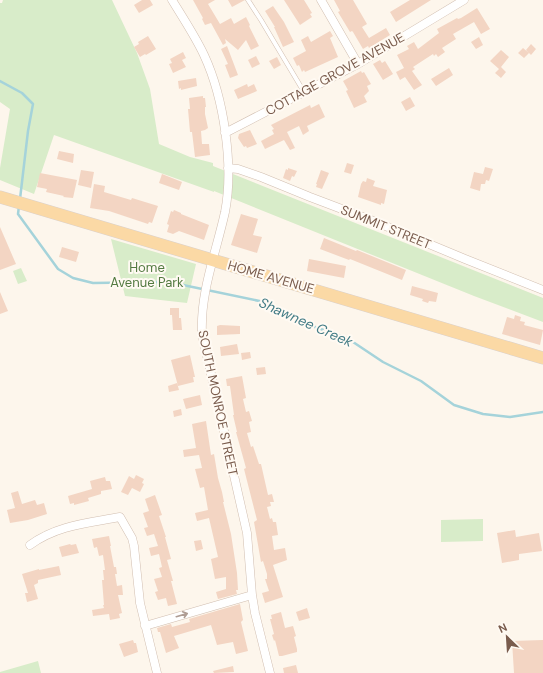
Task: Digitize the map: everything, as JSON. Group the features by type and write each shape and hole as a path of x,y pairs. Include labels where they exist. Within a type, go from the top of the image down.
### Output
{"main road":[{"name":"HOME AVENUE","path":"0,197 543,358"}],"street":[{"name":"SOUTH MONROE STREET","path":"172,0 194,35 210,70 218,96 225,133 228,168 226,202 214,260 203,298 203,343 247,533 252,595 270,673"},
{"path":"321,0 358,64"},
{"name":"COTTAGE GROVE AVENUE","path":"225,133 358,64 464,0"},
{"name":"SUMMIT STREET","path":"228,168 238,169 262,177 543,290"},
{"path":"30,545 42,536 56,530 104,519 120,517 132,538 135,550 140,603 157,673"},
{"path":"145,626 252,595"}],"lane":[{"path":"248,0 304,92"}],"green space":[{"path":"3,0 112,0 137,53 150,89 159,144 190,157 213,163 213,166 543,298 543,322 474,296 214,191 54,135 34,194 0,180 0,168 10,109 0,102 0,3 2,3"},
{"name":"Home Avenue Park","path":"111,239 196,264 187,303 125,296"},
{"path":"21,268 27,281 18,284 13,271"},
{"path":"483,519 483,541 441,542 441,520"},
{"path":"38,661 41,673 0,673 0,672"}],"building":[{"path":"142,0 150,0 153,5 139,13 134,5"},
{"path":"193,0 215,0 208,4 220,24 231,18 234,24 246,17 259,46 251,50 246,40 238,50 225,39 226,43 223,45 211,23 205,25 202,19 203,18"},
{"path":"228,0 245,0 232,7"},
{"path":"284,0 304,0 312,13 310,14 312,17 300,25"},
{"path":"334,0 353,0 367,24 362,27 369,38 386,28 390,35 369,48 368,46 363,49 353,32 350,32 338,12 340,11"},
{"path":"410,0 431,0 396,22 390,12"},
{"path":"273,6 284,22 294,42 283,47 275,27 265,11"},
{"path":"477,8 490,29 481,34 474,22 453,34 456,39 442,48 445,52 438,57 436,54 434,56 433,54 413,67 415,69 412,71 422,85 414,90 405,77 400,80 396,72 404,68 397,55 409,49 407,46 414,42 418,49 439,33 437,29 457,18 461,18"},
{"path":"330,31 333,36 330,38 338,57 302,72 299,65 297,66 293,58 306,51 301,40 308,36 311,42"},
{"path":"148,36 156,49 140,57 134,47 139,44 138,42"},
{"path":"479,37 483,45 476,49 471,42"},
{"path":"531,44 536,49 531,55 526,50"},
{"path":"227,46 238,75 230,78 225,65 228,64 221,49"},
{"path":"523,48 529,53 524,58 518,53"},
{"path":"501,50 509,57 501,67 506,72 501,78 495,73 499,69 490,61"},
{"path":"183,52 186,58 182,60 186,67 173,73 169,64 172,63 170,59"},
{"path":"256,56 260,64 252,68 248,60"},
{"path":"277,57 281,65 274,69 269,61"},
{"path":"380,60 382,63 385,61 393,74 383,80 373,64"},
{"path":"449,68 453,75 436,86 431,79"},
{"path":"361,71 362,73 364,72 371,84 367,86 369,91 364,96 367,102 354,108 346,91 348,90 343,81"},
{"path":"196,78 197,86 181,90 181,88 179,89 178,81"},
{"path":"247,84 248,87 254,84 257,91 238,99 234,90"},
{"path":"203,96 203,98 205,98 205,114 208,128 201,131 202,144 209,144 210,155 195,157 192,132 190,132 188,109 190,109 189,98"},
{"path":"410,97 415,106 406,111 401,102"},
{"path":"319,104 325,117 307,126 309,131 303,135 299,126 287,132 295,148 290,150 284,140 265,149 261,141 274,134 272,130 274,129 271,125 310,105 311,108"},
{"path":"250,130 257,144 247,148 246,146 244,147 238,138 239,134"},
{"path":"59,151 74,154 73,163 57,159"},
{"path":"347,163 354,165 351,174 344,172"},
{"path":"485,167 493,169 489,181 486,180 485,184 481,184 480,191 470,188 474,172 483,174"},
{"path":"288,168 297,171 294,177 292,176 290,181 283,178 286,169 288,170"},
{"path":"81,170 94,172 91,188 78,185"},
{"path":"321,170 329,173 322,189 316,187"},
{"path":"40,173 77,180 73,198 46,192 47,189 37,187"},
{"path":"162,174 182,182 179,190 159,183"},
{"path":"367,178 375,181 373,186 387,190 384,204 381,203 381,205 358,197 361,184 363,181 366,182"},
{"path":"94,184 105,186 104,192 131,200 132,198 158,206 152,223 149,222 148,224 109,211 90,208"},
{"path":"174,210 209,225 204,240 179,231 173,234 167,232 169,225 167,224 171,211 173,212"},
{"path":"241,214 258,219 253,235 262,237 257,253 231,245"},
{"path":"0,227 16,264 0,270"},
{"path":"324,238 406,270 402,280 350,259 349,260 320,249"},
{"path":"62,247 79,252 76,262 59,257"},
{"path":"309,259 346,266 344,278 307,271"},
{"path":"412,286 438,293 436,302 429,301 428,303 422,301 423,299 410,295"},
{"path":"0,292 8,311 0,314"},
{"path":"170,308 179,308 179,318 181,318 182,330 173,330"},
{"path":"515,315 521,317 520,321 525,322 524,325 543,330 540,345 502,334 507,317 514,319"},
{"path":"217,326 240,326 240,334 217,335"},
{"path":"237,344 239,354 221,356 220,347"},
{"path":"250,352 251,358 242,360 241,353"},
{"path":"190,355 195,377 193,377 194,382 178,386 171,360"},
{"path":"265,367 266,374 257,375 256,368"},
{"path":"242,376 246,398 243,399 246,412 249,411 252,421 249,422 251,432 247,433 251,447 253,446 259,464 261,464 268,495 272,494 274,502 270,502 271,506 267,507 270,519 272,518 273,522 276,522 278,535 272,536 274,550 285,548 287,560 273,565 283,597 265,603 262,593 269,591 265,579 267,579 267,574 263,561 261,562 254,522 257,520 244,469 246,468 236,432 230,386 227,386 226,379"},
{"path":"177,383 179,390 169,392 168,386"},
{"path":"200,395 202,405 186,409 183,399"},
{"path":"181,409 182,415 174,417 173,411"},
{"path":"206,421 211,455 214,454 231,534 237,573 237,594 218,599 216,592 226,589 226,577 215,579 211,559 218,557 209,518 197,521 195,513 208,510 204,487 200,488 195,469 202,468 199,455 184,457 183,450 196,448 192,424"},
{"path":"136,475 144,479 142,483 144,484 140,492 132,488 128,495 121,492 129,476 134,479"},
{"path":"105,477 106,481 110,481 112,489 101,491 101,494 88,498 89,501 74,505 74,503 70,504 68,496 92,489 90,481"},
{"path":"18,491 22,504 35,500 37,505 44,503 47,514 28,520 10,523 7,510 15,508 11,493"},
{"path":"155,495 162,515 159,516 171,559 167,560 177,604 168,606 166,598 158,600 155,592 158,591 154,579 162,577 159,568 162,567 159,554 151,556 149,548 158,546 154,534 147,536 144,528 148,527 143,513 149,511 145,499"},
{"path":"515,530 516,537 539,533 542,551 519,554 519,560 502,563 497,533"},
{"path":"109,536 114,567 116,567 117,574 115,574 117,586 122,585 123,595 118,595 122,613 119,614 120,618 110,620 109,614 93,616 92,610 104,608 102,580 104,580 103,570 105,570 103,555 99,556 97,547 94,548 92,539"},
{"path":"201,540 203,549 196,551 194,541"},
{"path":"76,544 79,553 62,557 59,547"},
{"path":"59,566 61,575 38,580 38,583 34,585 38,599 27,602 25,593 28,593 22,574 39,569"},
{"path":"240,604 243,620 241,622 248,651 236,654 233,642 217,645 211,625 174,636 179,648 166,653 160,632 158,632 157,628 171,624 172,627 190,622 189,619"},
{"path":"307,608 310,618 299,621 296,612"},
{"path":"281,612 285,628 293,626 296,636 294,637 297,652 279,656 275,640 274,641 272,635 274,634 270,619 272,619 271,615"},
{"path":"133,640 134,643 136,643 138,652 124,657 119,644"},
{"path":"543,640 543,673 514,673 512,641"},
{"path":"296,665 298,673 284,673 283,668"},
{"path":"233,666 234,672 214,673 213,671"}],"waterway":[{"name":"Shawnee Creek","path":"0,81 22,93 33,104 28,131 20,199"},
{"name":"Shawnee Creek","path":"19,206 18,214 58,269 73,278 93,283 159,282 183,285 264,302 312,326 347,338 383,362 421,381 454,405 483,414 510,417 543,412"}]}
